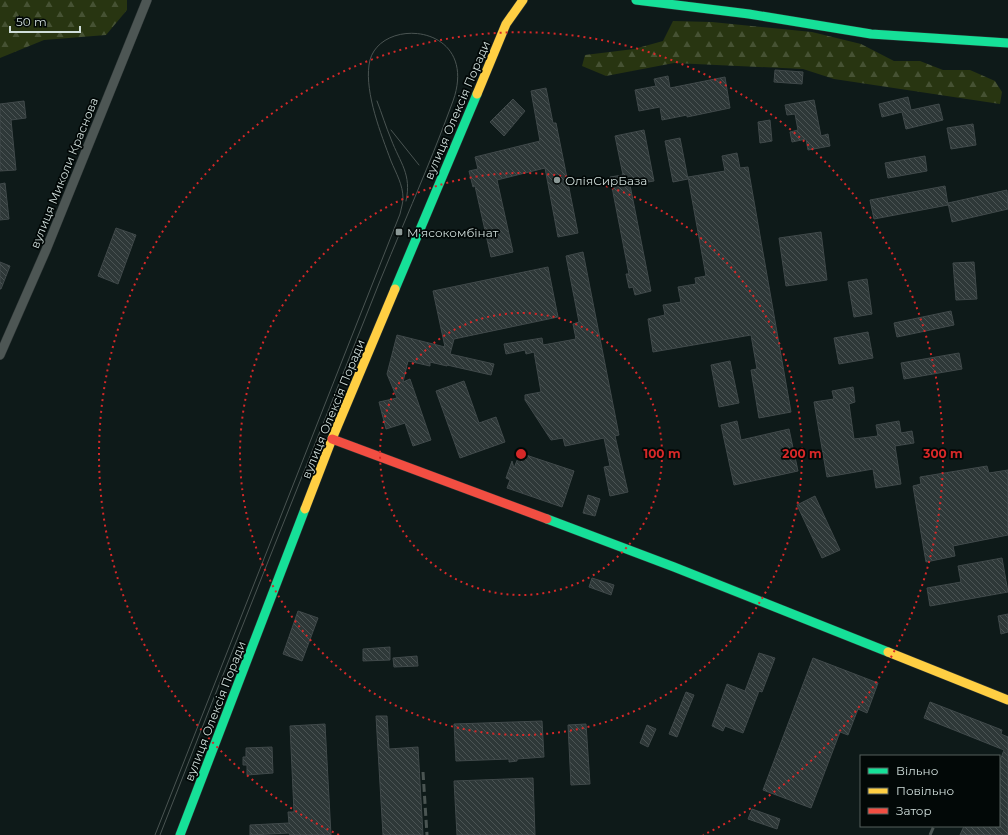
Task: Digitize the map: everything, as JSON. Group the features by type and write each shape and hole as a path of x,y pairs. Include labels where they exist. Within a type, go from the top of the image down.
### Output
{"main road":[{"name":"вулиця Олексія Поради","path":"180,835 332,439 506,24 523,0"},
{"path":"636,0 749,14 871,34 1008,43"},
{"path":"332,439 674,567 1008,700"}],"street":[{"name":"вулиця Миколи Краснова","path":"0,354 46,250 147,0"}],"green space":[{"path":"0,0 127,0 127,10 106,35 44,40 0,58"},
{"path":"673,21 712,22 812,32 861,44 894,61 920,61 943,70 970,70 995,81 1002,92 1000,104 834,79 803,69 674,63 606,76 582,66 585,55 634,49 663,41"}],"building":[{"path":"775,70 803,72 802,84 774,82"},
{"path":"668,76 670,88 725,77 730,108 687,117 687,115 662,120 660,107 639,111 635,90 656,86 654,79"},
{"path":"546,88 553,123 556,123 578,233 558,237 545,168 497,180 513,252 491,257 475,186 473,187 469,171 478,169 475,157 540,141 531,91"},
{"path":"908,97 911,110 939,104 943,120 906,129 902,112 882,117 879,104"},
{"path":"513,99 525,111 504,136 490,122"},
{"path":"814,100 821,136 828,134 830,146 808,150 806,139 792,142 790,132 798,130 795,114 787,115 785,105"},
{"path":"24,101 26,118 11,120 16,170 0,171 0,104"},
{"path":"770,120 772,141 760,143 758,122"},
{"path":"973,124 976,145 951,149 947,128"},
{"path":"644,130 654,181 630,185 651,291 635,295 633,287 629,288 626,274 629,274 610,177 623,175 615,136"},
{"path":"680,138 688,179 673,182 665,141"},
{"path":"737,153 740,168 748,167 791,412 759,418 751,370 757,369 751,335 653,352 648,319 665,315 663,305 681,302 678,287 696,284 695,278 706,276 688,177 725,171 722,156"},
{"path":"925,156 927,171 888,178 885,163"},
{"path":"5,183 9,219 0,220 0,184"},
{"path":"945,186 948,205 874,219 870,200"},
{"path":"1007,190 1008,209 952,222 948,203"},
{"path":"116,228 136,235 118,284 98,276"},
{"path":"821,232 827,280 786,286 779,238"},
{"path":"583,252 619,435 615,436 628,492 610,496 604,467 610,466 604,438 565,446 563,438 551,440 525,400 525,395 541,392 534,352 526,354 525,350 506,354 504,344 542,338 543,345 576,339 573,324 579,322 566,256"},
{"path":"0,262 10,266 1,289 0,289"},
{"path":"974,262 977,299 956,300 953,263"},
{"path":"548,267 558,317 454,339 450,354 494,364 491,375 430,362 430,366 408,361 403,382 410,379 431,440 413,446 405,423 386,429 379,402 397,398 387,374 397,335 445,347 433,291"},
{"path":"867,279 872,314 854,317 848,282"},
{"path":"951,311 954,325 897,337 894,323"},
{"path":"868,332 873,358 839,364 834,338"},
{"path":"959,353 962,369 904,379 901,363"},
{"path":"730,361 739,403 719,407 711,365"},
{"path":"464,381 479,423 496,417 505,442 460,458 436,391"},
{"path":"853,387 855,402 849,404 854,439 878,436 876,425 899,421 901,433 912,431 914,443 895,446 901,484 876,488 873,469 827,477 814,402 834,399 832,391"},
{"path":"737,421 741,440 789,429 798,471 734,485 721,425"},
{"path":"520,453 574,471 562,507 507,488 510,480 506,478 512,461 514,468"},
{"path":"987,466 989,473 1008,470 1008,535 953,546 955,556 926,562 913,486 921,484 920,477"},
{"path":"588,495 600,499 595,516 583,513"},
{"path":"815,496 840,550 822,558 797,505"},
{"path":"1002,558 1008,592 930,606 927,588 961,582 958,566"},
{"path":"592,578 614,585 611,595 589,587"},
{"path":"298,611 318,618 302,661 283,654"},
{"path":"1008,614 1008,632 1001,634 998,616"},
{"path":"390,647 390,660 363,661 363,649"},
{"path":"759,653 775,658 762,692 759,691 743,733 725,726 723,731 712,726 727,684 745,691"},
{"path":"417,656 418,666 394,667 393,658"},
{"path":"813,658 878,683 867,713 858,709 848,735 840,732 811,808 763,790"},
{"path":"686,692 694,695 677,737 669,734"},
{"path":"930,702 1002,730 1001,734 1008,737 1008,835 960,835 964,827 1000,827 1000,760 1004,750 924,718"},
{"path":"376,716 387,716 389,749 418,747 423,835 383,835"},
{"path":"542,721 544,757 517,759 517,761 509,762 509,759 456,761 454,724"},
{"path":"325,724 331,835 290,835 289,833 250,835 250,825 289,823 288,812 294,812 290,726"},
{"path":"586,724 590,784 571,785 568,725"},
{"path":"647,725 656,729 648,747 640,743"},
{"path":"272,747 273,773 247,775 247,765 243,765 243,757 246,757 246,748"},
{"path":"533,778 535,835 457,835 454,781"},
{"path":"752,809 780,819 777,829 748,819"}],"tram line":[{"path":"155,835 400,214 403,200 402,188 375,114 369,88 369,65 375,49 389,38 406,34 424,35 440,42 453,55 458,75 453,101 380,280 160,835"},
{"path":"377,101 404,169 407,183 406,201"},
{"path":"391,130 419,165"}],"railway":[{"path":"423,772 427,835"},
{"path":"930,835 934,827"}],"traffic: fast":[{"path":"636,0 749,14 871,34 1008,43"},
{"path":"395,289 477,94"},
{"path":"180,835 305,509"},
{"path":"547,519 674,567 888,652"}],"traffic: slow":[{"path":"477,94 506,24 523,0"},
{"path":"305,509 332,439 395,289"},
{"path":"888,652 1008,700"}],"traffic: jam":[{"path":"332,439 547,519"}],"place":[{"name":"ОліяСирБаза","path":"557,180"},
{"name":"М'ясокомбінат","path":"399,232"}]}
